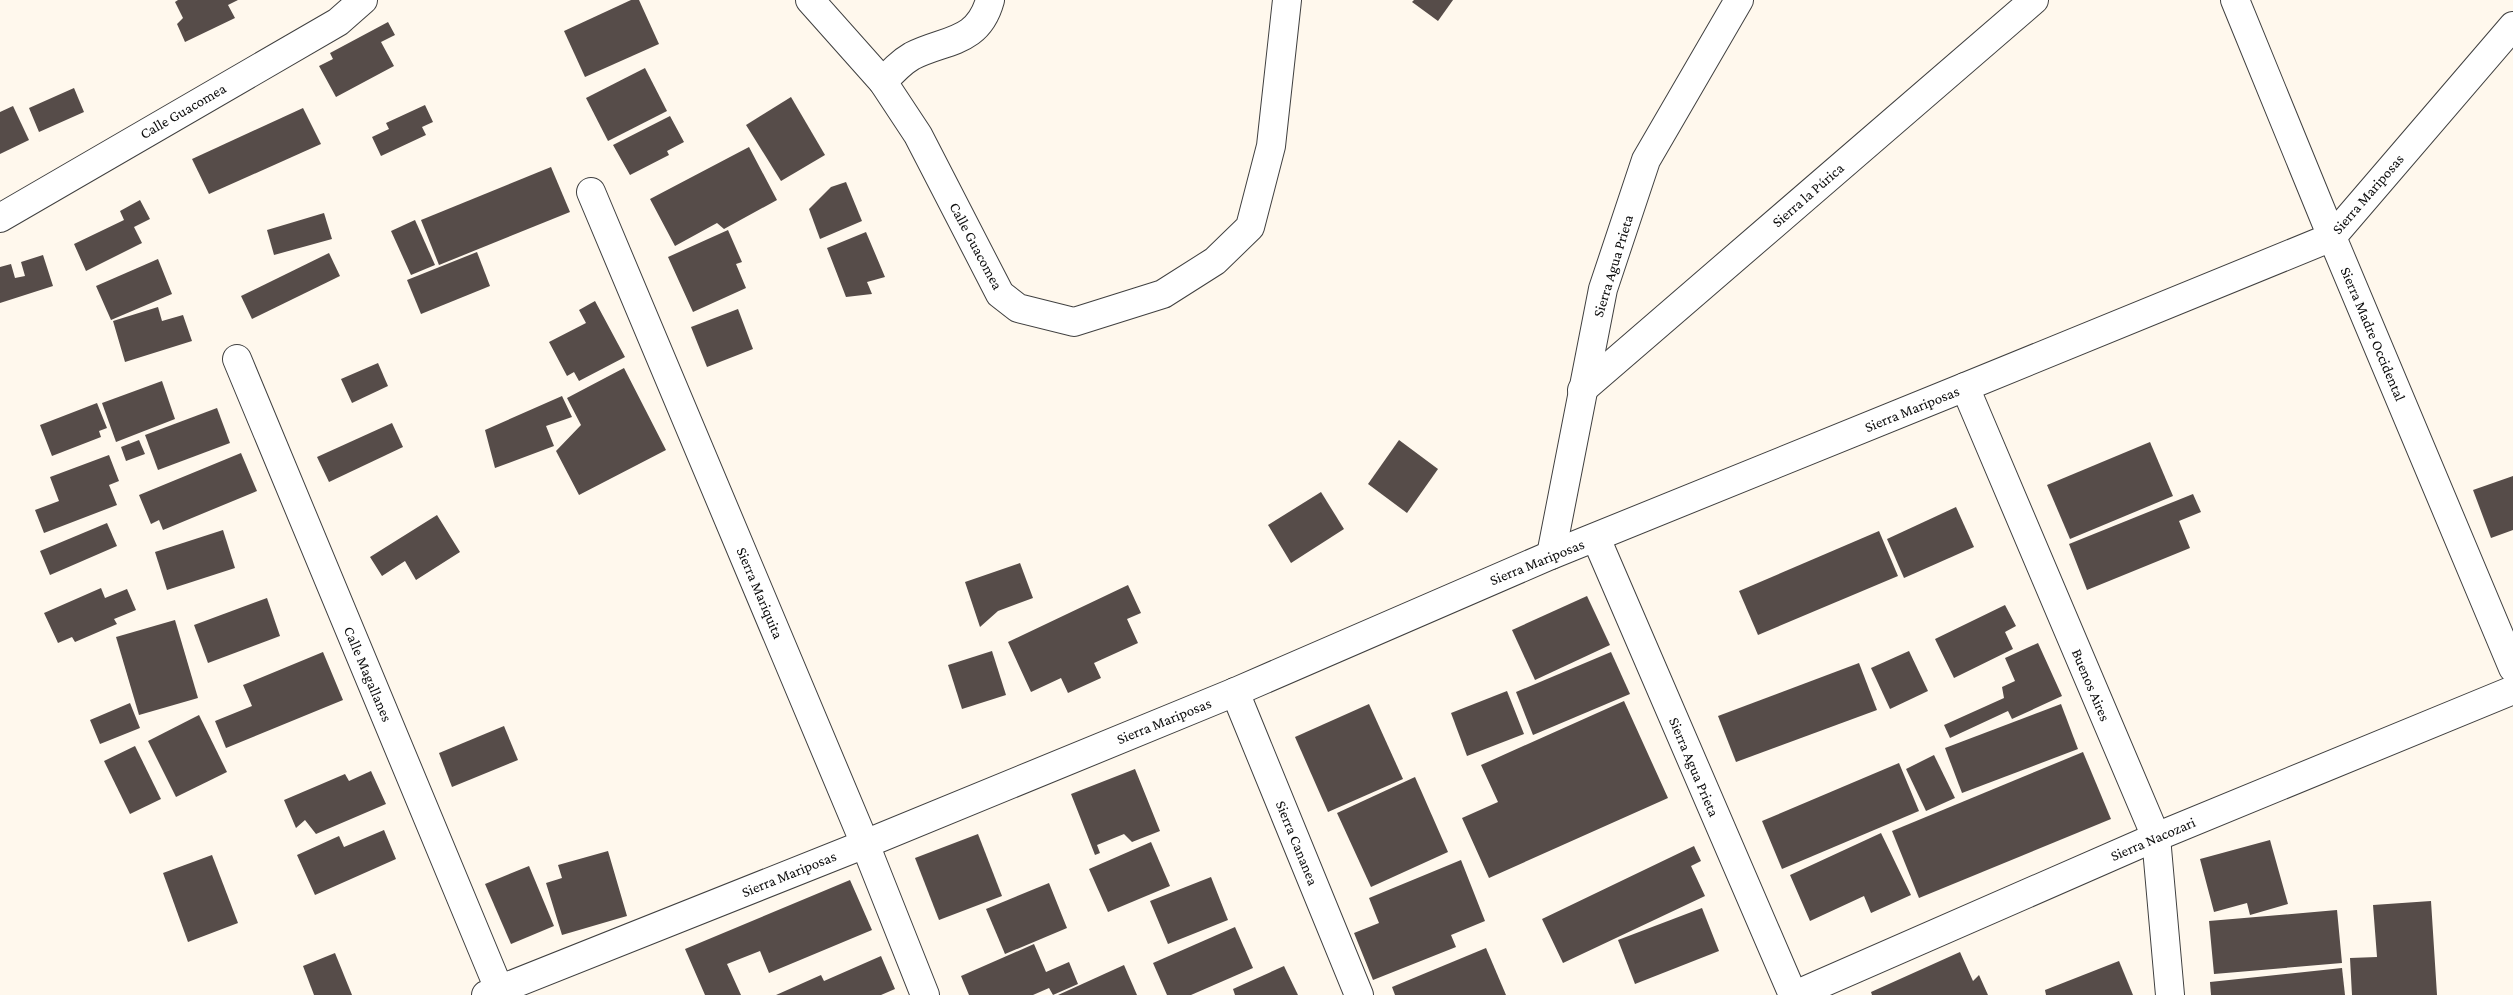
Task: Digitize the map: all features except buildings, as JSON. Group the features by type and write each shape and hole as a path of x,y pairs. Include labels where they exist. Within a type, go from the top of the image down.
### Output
{"street":[{"name":"Calle Guacomea","path":"0,218 338,22 363,0"},
{"name":"Calle Guacomea","path":"810,0 883,82 918,135 1000,294 1018,308 1074,322 1163,294 1215,260 1250,227 1271,146 1287,0"},
{"path":"883,82 897,66 912,57 954,42 972,30 987,12 990,0"},
{"name":"Sierra Agua Prieta","path":"1551,555 1603,289 1646,160 1738,0"},
{"name":"Sierra la Púrica","path":"1582,390 2034,0"},
{"name":"Sierra Madre Occidental","path":"2235,0 2332,237 2513,668"},
{"name":"Sierra Mariposas","path":"493,992 865,844 1235,692 1551,555 2332,237 2513,26"},
{"name":"Sierra Mariquita","path":"591,192 865,844 925,995"},
{"name":"Calle Magallanes","path":"237,359 493,992"},
{"name":"Buenos Aires","path":"1965,387 2156,837 2170,995"},
{"name":"Sierra Agua Prieta","path":"1596,538 1794,995"},
{"name":"Sierra Nacozari","path":"1794,995 2156,837 2513,690"},
{"name":"Sierra Cananea","path":"1235,692 1359,995"}]}
